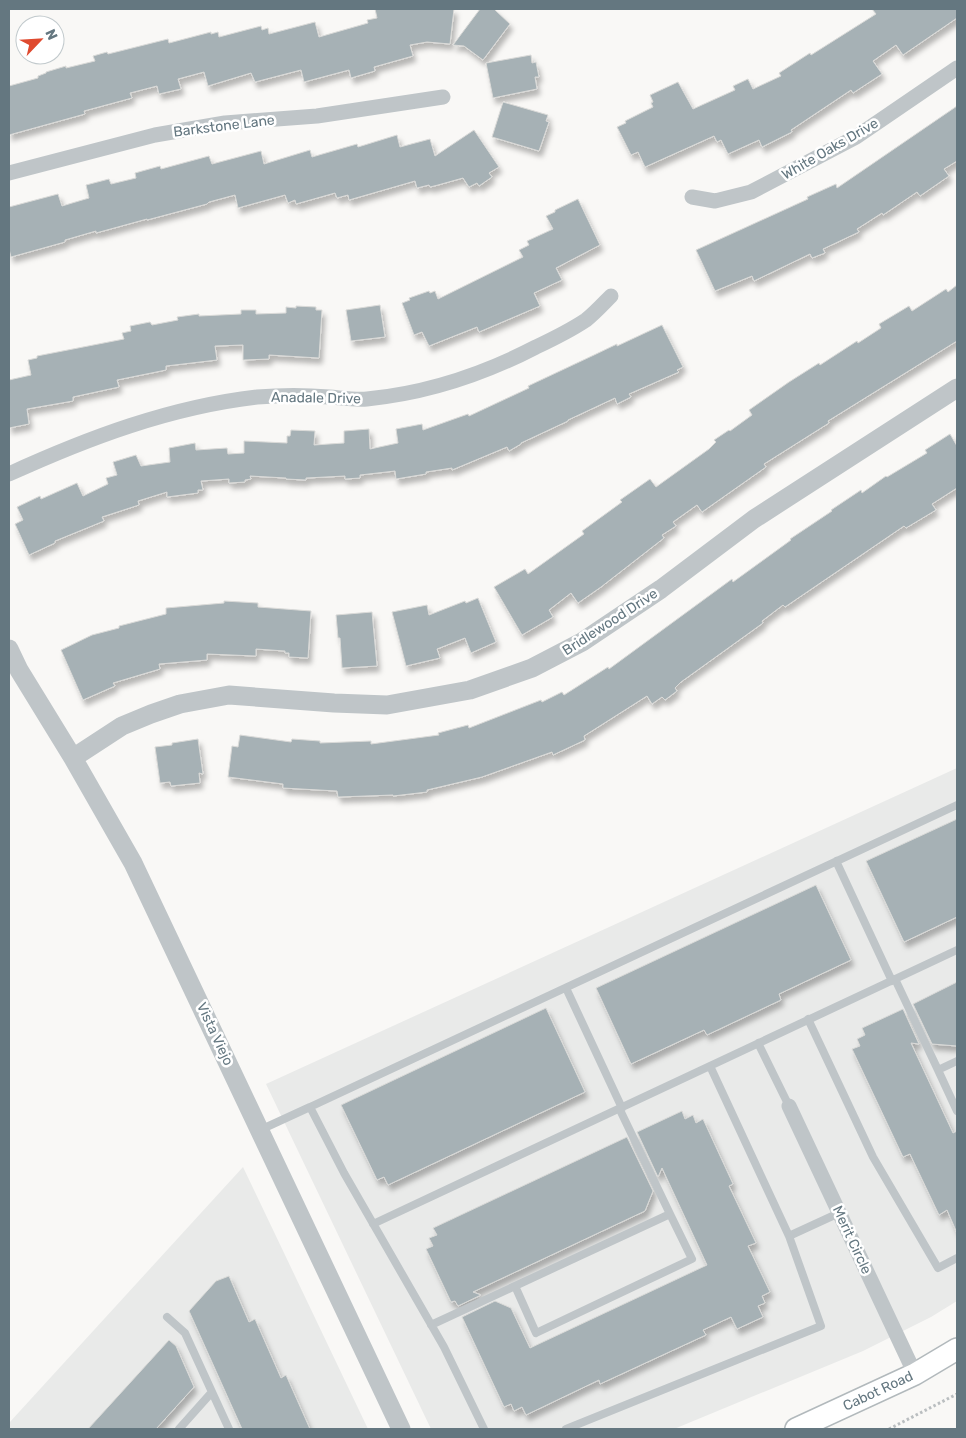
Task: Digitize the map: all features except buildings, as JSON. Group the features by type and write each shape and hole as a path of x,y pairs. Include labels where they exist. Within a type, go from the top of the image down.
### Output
{"main road":[{"name":"Cabot Road","path":"796,1429 915,1374 957,1349"}],"street":[{"name":"White Oaks Drive","path":"692,197 715,201 751,192 856,137 957,68"},
{"name":"Barkstone Lane","path":"9,173 172,132 225,123 317,116 443,97"},
{"name":"Anadale Drive","path":"9,474 57,453 128,426 192,408 258,397 314,396 365,399 421,390 469,378 506,363 556,337 587,319 611,296"},
{"name":"Bridlewood Drive","path":"73,758 122,726 180,704 229,695 387,705 470,690 532,668 582,642 660,589 754,519 957,388"},
{"name":"Vista Viejo","path":"9,649 133,863 401,1429"},
{"name":"Merit Circle","path":"789,1106 915,1374"}],"lane":[{"path":"259,1130 957,805"},
{"path":"836,862 957,1111"},
{"path":"373,1224 957,950"},
{"path":"514,1286 536,1333 692,1258 566,988"},
{"path":"808,1019 873,1157 938,1268 957,1258"},
{"path":"758,1043 789,1106"},
{"path":"938,1070 957,1061"},
{"path":"566,1429 821,1326 789,1236 710,1066"},
{"path":"310,1107 344,1173 444,1347 484,1429"},
{"path":"789,1236 839,1213"},
{"path":"431,1325 670,1214"},
{"path":"168,1317 185,1333 229,1429"},
{"path":"179,1429 212,1392"}],"path":[{"path":"889,1429 957,1394"}],"shaded area":[{"path":"957,768 957,1301 931,1317 863,1351 674,1429 431,1429 266,1084"},
{"path":"243,1167 368,1429 9,1429 9,1423"}]}
